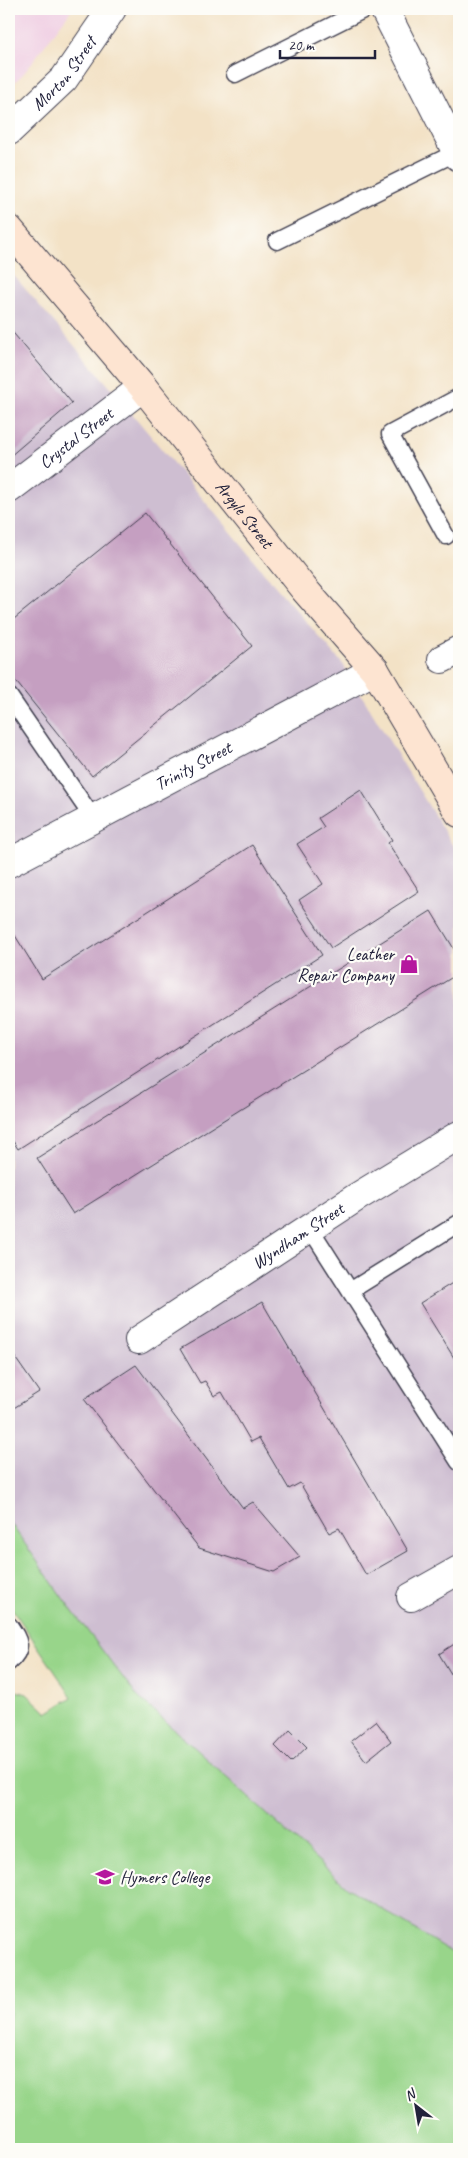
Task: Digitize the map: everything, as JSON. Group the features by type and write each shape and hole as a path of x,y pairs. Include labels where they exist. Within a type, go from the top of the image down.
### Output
{"street":[{"path":"384,9 458,154"},
{"name":"Morton Street","path":"9,131 64,78 108,10"},
{"name":"Argyle Street","path":"9,229 143,387 304,589 376,670 459,813"},
{"name":"Crystal Street","path":"9,489 143,387"},
{"name":"Trinity Street","path":"9,863 376,670"},
{"name":"Wyndham Street","path":"139,1340 357,1197 459,1135"},
{"path":"411,1597 459,1570"}],"lane":[{"path":"235,74 366,9"},
{"path":"277,242 458,154"},
{"path":"446,536 390,434 459,397"},
{"path":"9,696 93,818"},
{"path":"350,1291 459,1223"},
{"path":"310,1228 459,1462"},
{"path":"9,1625 19,1640 19,1648 9,1662"}],"shaded area":[{"path":"9,9 72,9 24,73 9,88"},
{"path":"9,270 342,663 459,856 459,1958 348,1888 137,1696 67,1604 9,1521"}],"green space":[{"name":"Hymers College","path":"9,1521 67,1604 137,1696 348,1888 459,1957 459,2149 9,2149 9,1689 27,1694 47,1713 72,1697 9,1604"}],"building":[{"path":"9,328 72,403 9,457"},
{"path":"145,513 252,646 92,776 9,673 9,623"},
{"path":"361,790 392,840 388,843 419,891 331,948 299,900 323,884 297,844 324,827 318,818"},
{"path":"252,845 322,955 18,1149 9,1135 9,930 11,929 42,979"},
{"path":"431,911 459,957 459,973 73,1214 37,1158"},
{"path":"459,1279 459,1366 420,1303"},
{"path":"262,1302 408,1551 366,1575 339,1528 329,1533 300,1483 289,1489 259,1438 251,1442 222,1392 214,1396 205,1381 200,1383 180,1349"},
{"path":"9,1349 39,1392 9,1411"},
{"path":"136,1365 243,1508 253,1502 300,1557 274,1572 199,1548 84,1399"},
{"path":"459,1641 459,1687 439,1654"},
{"path":"376,1721 391,1741 366,1761 351,1741"},
{"path":"290,1730 307,1747 291,1762 275,1746"}],"place":[{"name":"Leather Repair Company","path":"409,964"},
{"name":"Hymers College","path":"105,1877"}]}
